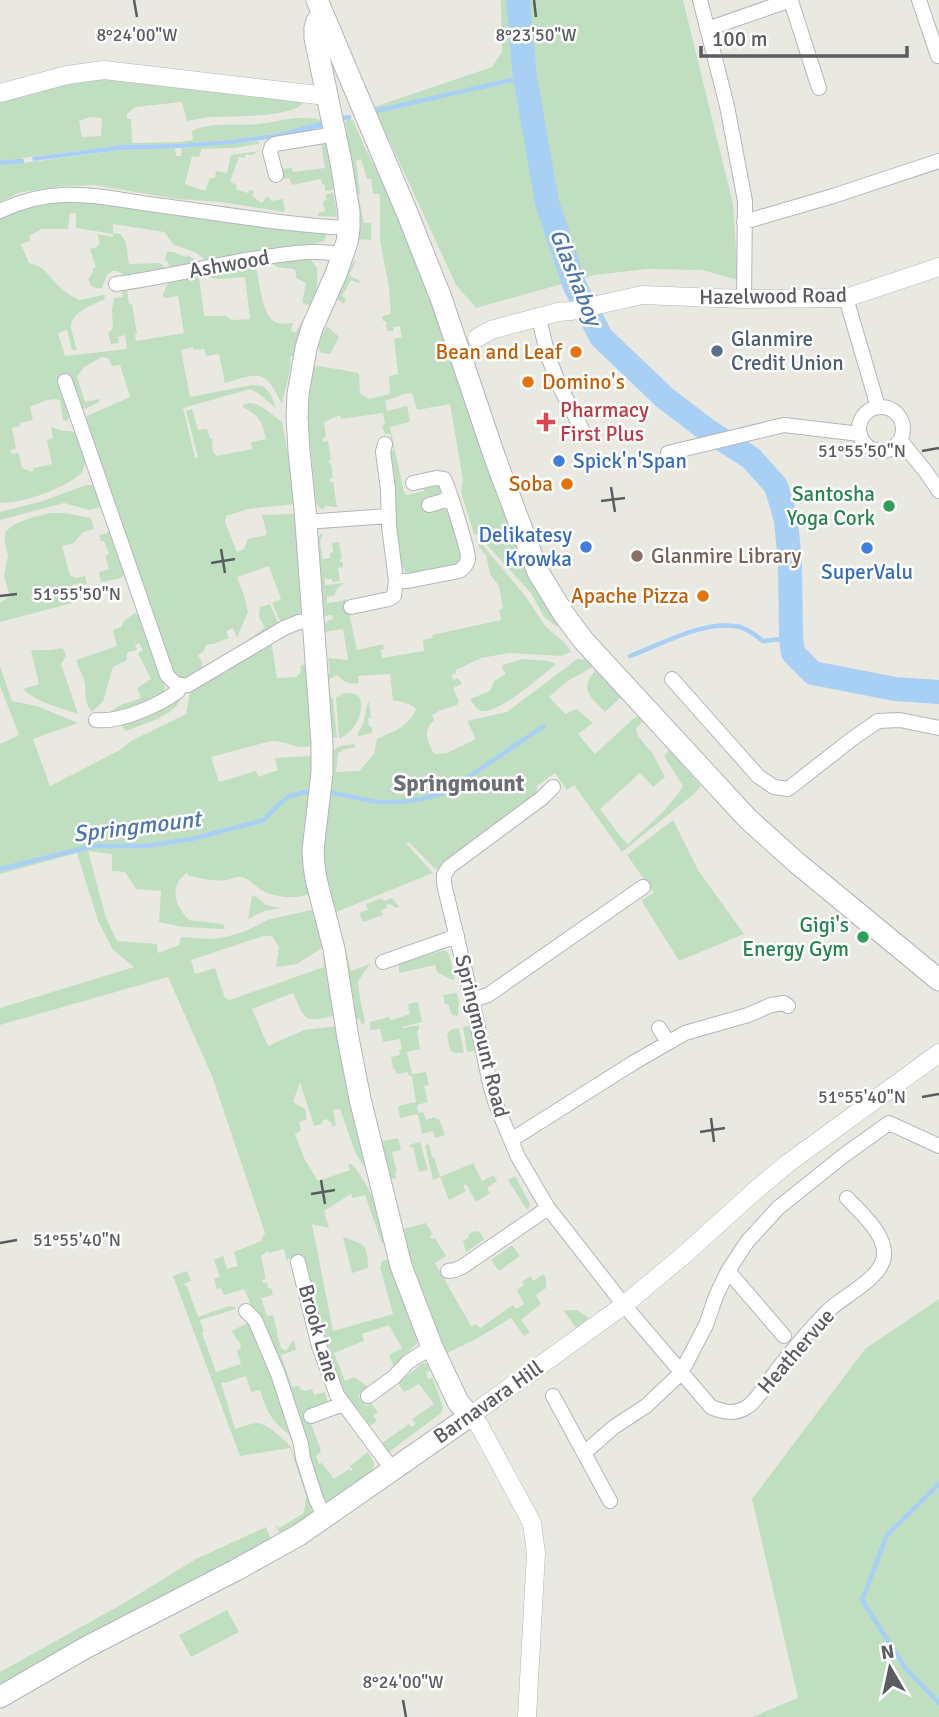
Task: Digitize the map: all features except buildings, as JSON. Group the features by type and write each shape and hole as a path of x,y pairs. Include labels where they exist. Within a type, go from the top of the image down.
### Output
{"main road":[{"path":"320,9 315,38 336,134 349,228 342,255 312,328 301,373 297,417 322,743 322,773 313,850 316,879 334,949 360,1099 401,1266 432,1347 458,1402 470,1416"},
{"path":"320,9 441,298 467,341 513,507 538,572 563,613 628,690 748,819 939,980"},
{"name":"Barnavara Hill","path":"0,1697 85,1648 272,1551 325,1518 470,1416"}],"street":[{"path":"700,0 727,106 745,201 744,299"},
{"path":"707,29 791,0 819,88"},
{"path":"919,0 938,56"},
{"path":"0,93 67,75 104,71 327,94"},
{"path":"276,175 270,152 272,146 336,134"},
{"path":"744,222 939,161"},
{"path":"0,211 46,196 75,194 349,228"},
{"name":"Ashwood","path":"116,284 274,256 317,252 342,255"},
{"name":"Hazelwood Road","path":"571,311 642,295 744,299 846,298 939,267"},
{"path":"846,298 878,407"},
{"path":"467,341 491,330 571,311"},
{"path":"467,341 561,318 571,311"},
{"path":"540,323 548,356 560,387 584,433"},
{"path":"65,381 167,675 174,683 179,686 188,685 284,628 313,620"},
{"path":"871,409 891,409 901,418 903,431 900,440 891,449 878,451 868,446 860,434 861,420 871,409"},
{"path":"667,453 784,425 860,434"},
{"path":"900,440 939,491"},
{"path":"351,607 394,596 396,582 388,516 388,489 383,452 385,444"},
{"path":"396,582 459,572 468,562 444,479 413,483"},
{"path":"429,505 450,499"},
{"path":"306,522 388,516"},
{"path":"672,679 758,776 774,787 788,789 878,722 900,720 939,728"},
{"path":"96,720 116,719 144,709 170,697 178,691 179,686"},
{"name":"Springmount Road","path":"553,787 449,867 444,875 444,884 491,1088 518,1157 548,1208 624,1306"},
{"path":"472,1000 488,995 643,887"},
{"name":"Springmount Road","path":"383,962 457,936"},
{"path":"511,1140 685,1033 748,1015 771,1005 783,1003 789,1006"},
{"path":"659,1028 668,1042"},
{"name":"Barnavara Hill","path":"470,1416 624,1306 787,1164 939,1053"},
{"path":"584,1453 614,1427 646,1406 681,1373 706,1325 728,1271 747,1242 778,1208 889,1123 939,1146"},
{"name":"Heathervue","path":"624,1306 711,1407 723,1412 739,1412 750,1406 787,1357 829,1310 876,1273 884,1258 883,1245 876,1231 847,1198"},
{"path":"448,1271 462,1267 548,1208"},
{"name":"Brook Lane","path":"298,1262 319,1346 337,1395 392,1469"},
{"name":"Heathervue","path":"728,1271 784,1336"},
{"path":"246,1311 255,1320 273,1362 301,1444 316,1499 325,1518"},
{"path":"368,1396 394,1377 408,1362 432,1347"},
{"path":"553,1396 610,1501"},
{"name":"Brook Lane","path":"311,1416 343,1404"},
{"path":"470,1416 479,1425 532,1523 536,1553 527,1717"}],"green space":[{"path":"501,0 683,0 733,204 738,280 702,270 647,269 594,275 476,308 456,285 374,107 492,67 502,52"},
{"path":"89,77 217,89 303,103 297,108 274,114 209,117 187,121 182,102 135,107 127,114 127,119 131,119 132,143 193,140 192,131 216,125 258,124 299,118 323,121 274,134 230,140 122,145 22,158 23,163 122,150 175,148 176,156 181,156 181,148 258,141 259,144 234,148 202,149 199,157 192,156 185,184 205,191 210,178 215,178 216,171 227,173 231,155 259,151 252,155 246,154 244,158 239,157 230,182 237,185 236,189 248,193 250,190 254,191 252,196 262,203 267,196 271,201 283,199 285,212 221,202 177,199 94,185 18,193 0,202 0,98","holes":["90,117 102,118 101,136 82,137 79,121"]},
{"path":"353,120 393,201 561,626 556,626 544,617 531,593 486,544 483,536 474,534 461,492 463,480 450,404 417,410 412,393 385,401 387,411 407,406 410,422 390,427 404,492 406,495 424,491 423,486 435,484 440,487 439,495 424,499 427,509 442,508 448,511 461,553 459,562 418,573 406,572 402,566 397,547 396,496 390,452 394,450 390,434 385,434 382,426 385,424 383,413 341,419 340,415 324,422 326,437 323,442 328,441 333,478 330,478 330,482 333,482 337,507 325,506 321,509 316,503 307,414 313,370 320,366 359,373 360,393 369,399 390,394 389,376 398,374 394,339 402,337 400,326 393,327 394,331 387,331 386,321 383,321 382,316 391,314 380,240 380,198 379,194 373,194 371,179 367,179 361,159 356,161 358,194 364,223 371,223 371,240 356,239 360,222 345,121"},
{"path":"328,142 338,189 325,191 321,179 292,185 289,178 282,179 280,169 292,168 293,172 325,168 321,143"},
{"path":"333,192 338,217 318,216 318,213 325,211 325,195"},
{"path":"73,201 328,232 324,241 311,245 207,261 195,252 174,245 164,232 113,224 113,233 120,234 125,241 129,264 159,263 165,269 126,276 112,271 107,275 102,288 93,287 88,279 96,267 90,249 97,247 100,242 97,234 113,237 113,234 76,228 76,213 70,213 68,229 42,229 29,236 31,241 21,244 29,263 44,270 59,286 79,300 104,295 105,299 74,317 71,330 77,350 72,350 67,330 58,333 65,356 127,349 125,335 118,337 119,343 111,344 108,333 113,327 114,298 123,297 122,291 127,290 129,304 132,304 136,341 184,333 178,296 164,298 163,294 168,283 199,276 204,316 226,316 232,320 250,319 245,277 217,279 209,277 208,274 256,267 263,303 269,316 277,323 293,323 291,331 296,333 309,305 302,303 306,283 296,278 294,269 277,267 272,263 310,259 317,268 314,301 296,355 290,357 282,404 271,385 261,377 247,377 225,383 219,354 206,356 204,349 194,350 193,347 181,350 190,397 252,385 263,386 270,393 276,408 250,389 183,408 195,458 198,457 186,411 192,409 198,430 207,429 210,439 212,438 213,452 217,456 252,449 251,442 266,439 259,419 243,405 258,405 282,422 288,455 293,455 295,504 248,509 226,516 225,522 237,552 244,549 248,539 267,535 262,515 295,514 303,611 281,623 272,603 281,599 269,566 237,577 248,612 237,638 233,628 226,631 229,638 207,644 204,651 198,655 202,670 187,678 176,677 172,672 83,420 130,397 120,365 112,366 108,358 102,357 84,367 77,377 85,402 100,399 85,409 80,407 68,373 60,376 72,413 68,421 63,420 60,400 52,399 30,407 33,420 12,428 16,449 11,450 11,454 19,453 22,468 32,472 34,468 52,464 47,440 53,438 51,427 76,433 87,460 83,471 68,483 44,494 19,501 0,502 0,219 36,206"},
{"path":"167,252 186,257 188,255 199,263 170,268 165,259"},
{"path":"354,261 349,275 360,281 351,280 342,296 346,299 344,304 335,298"},
{"path":"327,326 339,337 330,354 321,353 319,346"},
{"path":"92,485 96,489 103,506 89,510 64,503 0,520 0,512 43,501"},
{"path":"50,513 91,518 94,529 83,532 74,543 62,546 70,575 76,578 85,576 87,584 68,587 72,603 0,622 0,603 9,593 4,576 8,556 5,532 20,522"},
{"path":"108,532 114,534 126,568 122,578 101,582 99,572 109,569 105,556 109,554 99,536"},
{"path":"320,534 323,534 320,541 323,559 330,558 330,553 333,552 332,543 339,542 342,559 340,562 343,562 343,567 338,568 340,581 325,579 325,585 344,583 334,596 327,597 327,603 346,599 357,650 383,644 382,658 424,651 423,640 433,638 432,635 501,620 499,610 503,608 499,586 490,574 486,555 479,547 477,538 526,597 546,627 565,643 571,652 561,656 509,653 481,658 456,670 451,676 454,680 458,678 462,684 453,688 459,701 457,705 432,715 434,721 428,728 428,741 434,754 447,753 476,739 467,721 507,712 577,659 588,660 593,667 569,680 549,697 565,714 576,709 593,723 578,734 595,754 639,716 643,721 636,729 638,736 650,749 665,777 653,787 640,773 600,809 621,837 628,844 664,810 683,786 664,756 669,750 701,786 622,852 574,785 567,790 555,773 537,786 537,792 436,870 409,842 406,843 433,873 336,912 351,971 370,964 358,981 365,1023 361,1024 360,1019 355,1020 321,864 329,750 355,744 355,747 338,753 336,772 359,771 374,754 377,739 405,724 416,709 393,701 390,674 358,676 359,683 353,684 337,675 326,684 333,698 337,738 332,737 324,681 330,673 328,658 348,660 343,629 324,632 323,626 333,619 332,615 324,616 317,545"},
{"path":"270,604 279,625 247,644 246,641 265,628 259,617 260,607"},
{"path":"135,613 140,616 164,683 165,693 162,698 105,716 118,706 141,698 137,688 151,679 138,653 143,650 139,643 135,645 137,650 127,654 127,660 113,667 103,701 92,712 76,660 117,646 113,630 121,627 124,621"},
{"path":"304,630 307,630 315,745 302,747 271,741 211,757 219,782 256,771 258,777 278,770 275,758 309,756 314,759 307,827 309,894 297,897 278,896 261,890 241,877 213,880 189,876 187,873 177,884 176,896 180,909 189,920 223,924 225,929 183,927 159,922 161,891 136,889 125,872 112,871 112,854 88,851 106,918 117,941 157,944 158,953 179,945 181,937 213,939 230,936 267,920 311,910 314,912 322,948 297,964 276,967 279,947 272,936 263,936 191,960 195,974 215,968 225,998 230,1000 324,967 323,957 327,957 336,1015 318,1019 307,1018 293,993 252,1009 268,1046 304,1030 338,1026 373,1181 355,1152 340,1109 333,1110 336,1125 332,1127 327,1119 314,1126 300,1082 293,1102 305,1109 307,1119 299,1122 301,1131 295,1134 305,1160 318,1181 350,1170 348,1165 351,1164 357,1170 375,1203 384,1237 382,1244 365,1195 353,1198 351,1194 324,1211 329,1228 312,1224 333,1331 393,1314 380,1267 382,1261 387,1259 391,1262 417,1338 417,1343 394,1367 389,1355 402,1348 389,1325 362,1334 364,1341 334,1353 345,1381 354,1377 369,1387 358,1395 366,1406 371,1403 378,1412 373,1416 377,1421 370,1426 346,1398 334,1373 323,1341 303,1256 287,1261 284,1249 269,1253 268,1251 261,1256 266,1279 262,1280 263,1283 267,1282 273,1295 261,1298 267,1316 273,1315 281,1348 286,1351 294,1339 296,1350 281,1355 292,1387 299,1386 305,1391 312,1389 314,1395 325,1392 328,1402 305,1411 321,1451 316,1456 319,1464 322,1463 334,1479 349,1469 353,1470 350,1466 368,1452 374,1463 369,1473 328,1501 320,1496 285,1384 244,1289 224,1295 221,1288 217,1289 214,1279 220,1277 214,1260 223,1256 227,1269 238,1266 234,1252 261,1241 265,1233 212,1076 168,977 0,1025 0,1008 134,967 113,950 98,921 77,853 0,874 0,744 19,735 0,686 0,666 12,701 37,706 78,723 33,739 50,786 186,714 190,692 195,685 271,640 277,678 296,677 300,673 301,665 307,664"},
{"path":"63,648 66,656 61,664 78,714 42,701 23,689 39,684 31,650"},
{"path":"522,659 556,664 509,701 489,710 478,709 470,699 490,691 494,681 506,674 503,665"},
{"path":"596,670 621,697 605,712 591,697 587,688"},
{"path":"347,693 360,698 361,710 354,727 339,739 336,697"},
{"path":"181,695 174,708 150,722 126,731 117,721"},
{"path":"368,702 372,733 359,736 357,735 363,724"},
{"path":"673,820 698,870 744,934 679,961 641,900 654,893 627,855"},
{"path":"252,896 266,905 281,908 264,911 248,919"},
{"path":"382,898 384,901 392,898 399,906 396,908 390,904 386,905 387,908 381,910 383,915 363,922 359,913 368,910 366,904"},
{"path":"445,950 449,954 455,979 437,972 435,965 399,973 399,965 403,962"},
{"path":"457,993 458,1016 452,1015 448,1004 445,1005 443,995"},
{"path":"418,1002 422,1022 402,1027 419,1025 417,1031 420,1049 407,1052 412,1074 426,1072 429,1085 424,1086 428,1102 417,1105 418,1113 423,1112 426,1120 435,1117 439,1119 445,1135 435,1138 433,1131 422,1134 418,1114 400,1118 398,1106 416,1102 412,1076 409,1076 408,1072 396,1074 393,1069 391,1057 400,1055 400,1039 383,1042 380,1029 370,1030 370,1022 389,1017 391,1020 410,1014 408,1004"},
{"path":"471,1026 476,1051 467,1052 463,1027"},
{"path":"459,1028 464,1053 454,1053 450,1050 447,1036 450,1030"},
{"path":"398,1138 401,1150 392,1152 396,1178 387,1180 379,1142"},
{"path":"420,1142 428,1170 419,1172 413,1147 410,1148 409,1145"},
{"path":"429,1144 440,1177 433,1180 425,1145"},
{"path":"473,1163 482,1181 494,1175 497,1181 487,1188 490,1193 476,1202 466,1184 463,1186 466,1191 449,1200 440,1177"},
{"path":"515,1176 530,1204 527,1210 508,1180"},
{"path":"426,1223 433,1235 430,1236 435,1238 446,1256 435,1263 471,1326 476,1324 480,1328 513,1305 516,1309 524,1304 517,1290 524,1285 522,1282 530,1276 534,1281 543,1274 546,1288 536,1295 541,1304 521,1320 530,1332 524,1336 511,1318 443,1355 400,1230"},
{"path":"474,1231 480,1232 484,1240 466,1252 463,1241"},
{"path":"343,1237 356,1241 366,1249 368,1268 352,1273"},
{"path":"512,1245 520,1256 499,1271 491,1260"},
{"path":"187,1271 191,1281 184,1284 198,1317 229,1306 236,1309 200,1320 216,1372 241,1364 237,1351 241,1348 240,1343 231,1331 248,1323 256,1334 296,1440 272,1418 260,1390 251,1392 246,1376 221,1382 235,1429 262,1424 291,1447 312,1510 312,1516 282,1537 275,1525 279,1528 304,1513 306,1495 290,1448 240,1456 173,1276"},
{"path":"939,1299 939,1717 752,1717 798,1698 752,1499 865,1349"},
{"path":"577,1310 589,1318 576,1328 564,1311"},
{"path":"423,1363 427,1364 430,1371 426,1372 428,1379 433,1378 443,1408 441,1413 389,1452 382,1443 409,1424 411,1427 416,1424 412,1419 434,1404 419,1384 404,1392 398,1383"},
{"path":"266,1527 272,1543 0,1689 0,1672 124,1603 196,1559"},
{"path":"227,1610 239,1632 191,1657 179,1635"}],"water":[{"path":"323,121 324,127 232,144 122,150 33,161 32,157 122,145 230,140 274,134"}],"waterway":[{"name":"Glashaboy","path":"518,0 525,77 547,202 574,284 601,337 665,398 707,430 751,458 776,486 786,520 793,653 813,673 895,689 939,692"},
{"path":"376,111 525,77"},
{"path":"344,118 349,117"},
{"path":"0,163 22,161"},
{"name":"Springmount","path":"630,656 708,627 742,628 763,641 791,638"},
{"name":"Springmount","path":"329,792 377,802 422,799 446,792 544,726"},
{"name":"Springmount","path":"0,869 93,846 147,846 192,839 264,820 290,796 312,791"},
{"path":"939,1484 887,1535 862,1600 906,1669 939,1703"}],"place":[{"name":"Glanmire Credit Union","path":"717,351"},
{"name":"Bean and Leaf","path":"576,352"},
{"name":"Domino's","path":"528,382"},
{"name":"Pharmacy First Plus","path":"546,422"},
{"name":"Spick'n'Span","path":"559,461"},
{"name":"Soba","path":"567,484"},
{"name":"Santosha Yoga Cork","path":"889,506"},
{"name":"Delikatesy Krowka","path":"586,547"},
{"name":"SuperValu","path":"867,548"},
{"name":"Glanmire Library","path":"637,556"},
{"name":"Apache Pizza","path":"703,596"},
{"name":"Gigi's Energy Gym","path":"863,937"}],"district":[{"name":"Springmount","path":"459,783"}]}
